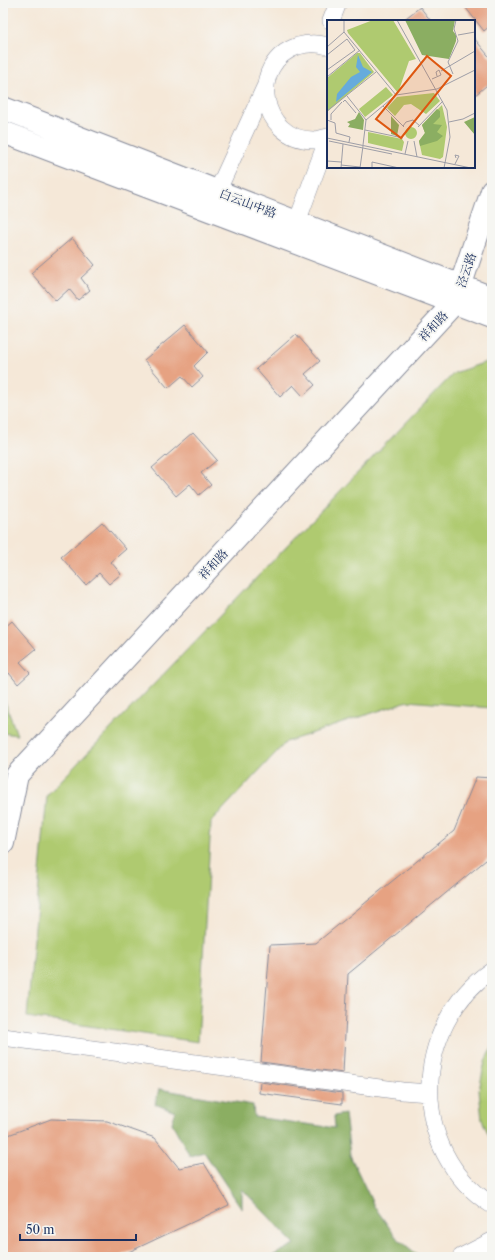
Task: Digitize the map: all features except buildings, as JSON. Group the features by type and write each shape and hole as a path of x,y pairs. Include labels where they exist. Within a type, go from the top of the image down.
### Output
{"main road":[{"name":"白云山中路","path":"3,108 297,222 458,294 492,317"},
{"name":"白云山中路","path":"3,132 458,294 492,298"},
{"name":"泾云路","path":"458,294 492,191"},
{"name":"祥和路","path":"3,843 10,774 458,294"}],"street":[{"path":"331,20 338,3"},
{"path":"217,192 265,87 269,72 278,58 291,49 326,40"},
{"path":"265,87 266,103 272,117 283,129 297,137 307,139 313,140 327,137"},
{"path":"297,222 327,140"},
{"path":"492,970 462,996 448,1018 437,1041 431,1067 429,1093 432,1117 439,1141 451,1163 466,1183 484,1200 492,1205"},
{"path":"3,1038 394,1090 429,1093"},
{"path":"461,1257 492,1241"}],"green space":[{"path":"492,360 492,708 408,701 286,742 211,822 198,1042 27,1017 47,795 454,373"},
{"path":"3,696 17,735 3,733"},
{"path":"492,1047 492,1142 482,1120 479,1090 485,1061"},
{"path":"159,1089 253,1105 254,1117 335,1128 334,1116 345,1114 350,1155 374,1206 396,1237 420,1257 272,1256 295,1244 242,1189 242,1209 204,1152 190,1156 172,1123 175,1112 155,1104"}]}
